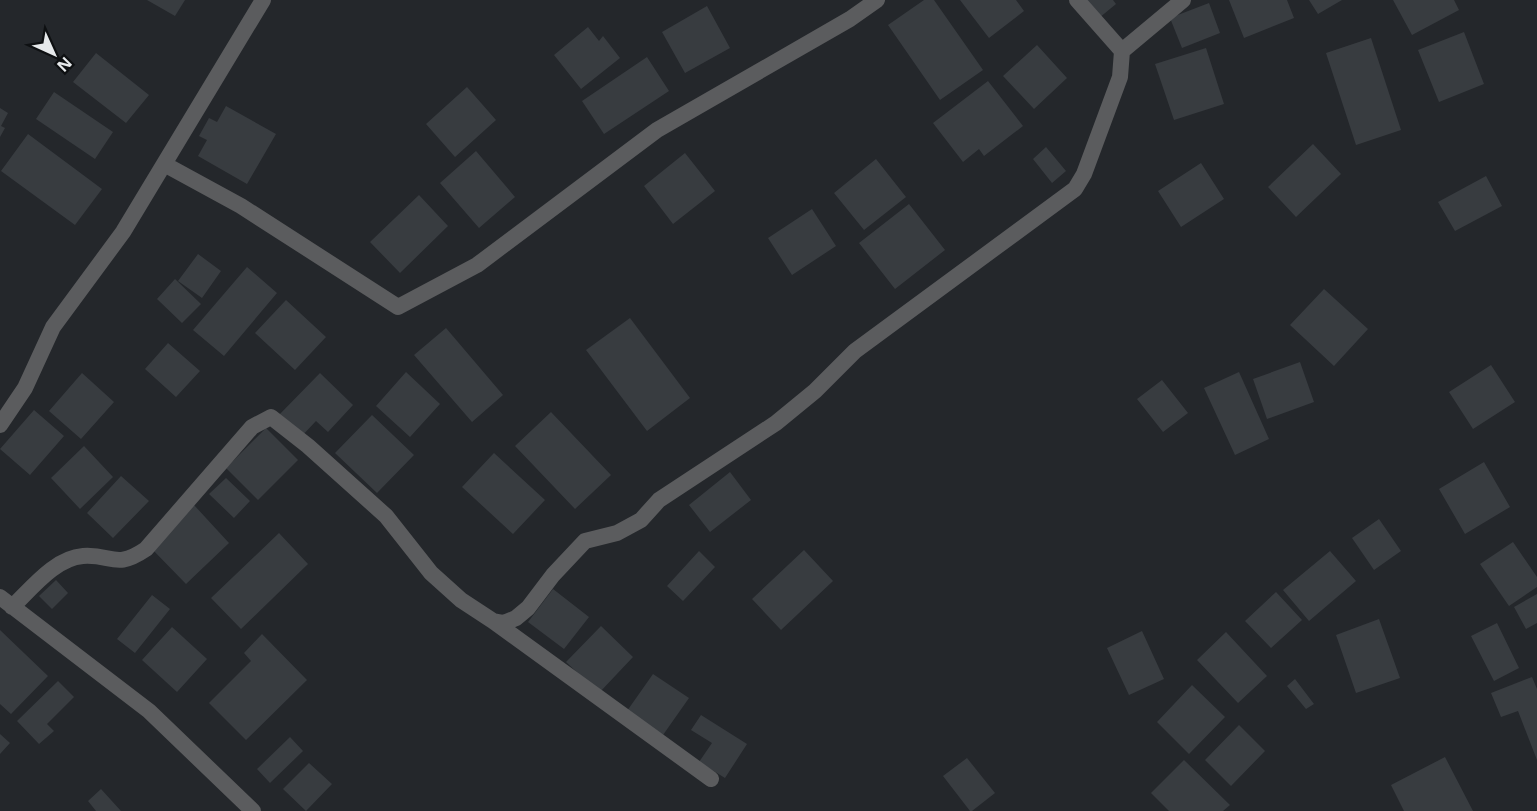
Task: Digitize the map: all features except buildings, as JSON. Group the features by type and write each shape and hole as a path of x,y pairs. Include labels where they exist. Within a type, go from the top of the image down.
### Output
{"street":[{"path":"0,425 25,388 53,327 123,232 263,0"},
{"path":"164,164 241,206 399,307 477,265 657,130 850,19 877,0"},
{"path":"1077,0 1122,51"},
{"path":"493,621 504,623 516,618 528,608 553,575 585,541 617,533 641,520 659,500 776,423 815,391 855,351 1075,189 1084,174 1120,77 1122,51 1183,0"},
{"path":"253,811 149,711 6,602 65,561 83,556 118,561 131,559 146,549 252,427 271,417 308,446 386,516 431,573 461,600 711,779"}]}
